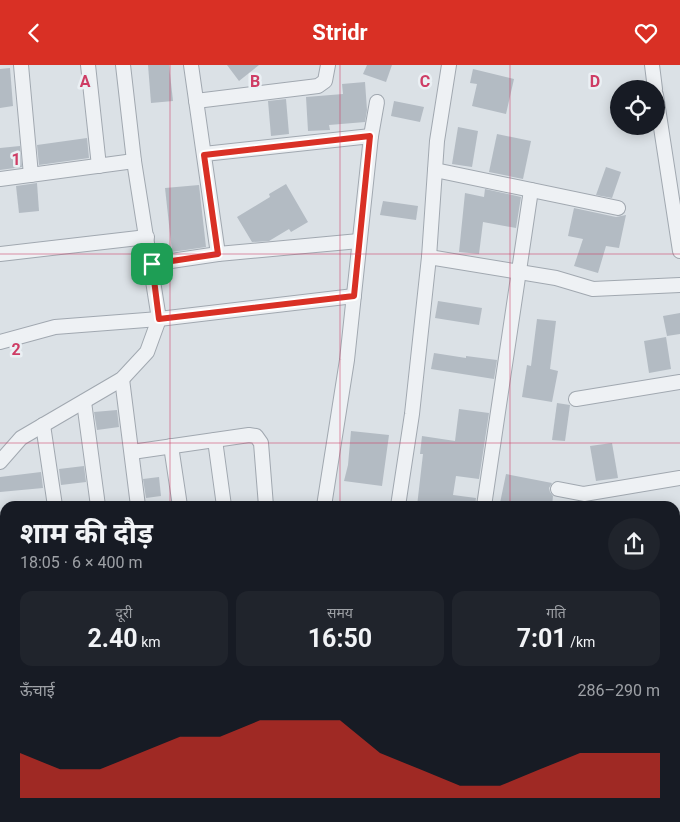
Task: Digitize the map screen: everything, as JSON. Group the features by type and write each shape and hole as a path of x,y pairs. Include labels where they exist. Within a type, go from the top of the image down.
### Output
{"street":[{"path":"21,65 31,175"},
{"path":"88,65 98,166"},
{"path":"0,462 21,438 122,379 148,352 159,319 152,264 134,161 123,65"},
{"path":"191,65 218,254"},
{"path":"196,101 318,86 325,81 328,65"},
{"path":"399,501 412,414 429,257 439,123 449,65"},
{"path":"652,65 654,80"},
{"path":"325,501 344,379 370,136 377,102"},
{"path":"662,135 680,251"},
{"path":"204,155 370,136"},
{"path":"0,179 134,161"},
{"path":"435,170 618,208"},
{"path":"485,501 530,190"},
{"path":"0,253 147,237"},
{"path":"152,264 218,254 359,241"},
{"path":"429,257 556,278 592,289 680,285"},
{"path":"0,342 55,327 159,319 354,296"},
{"path":"122,379 137,501"},
{"path":"576,399 680,382"},
{"path":"84,402 97,501"},
{"path":"43,425 54,501"},
{"path":"132,452 248,435 256,436 261,443 266,501"},
{"path":"215,440 223,501"},
{"path":"171,446 179,501"},
{"path":"558,489 584,493 680,478"}],"building":[{"path":"148,65 169,65 173,101 151,103"},
{"path":"227,65 259,65 239,81"},
{"path":"367,65 392,65 386,82 363,74"},
{"path":"10,68 13,106 0,108 0,69"},
{"path":"473,69 514,79 506,114 472,106 477,84 470,83"},
{"path":"365,82 367,110 365,122 329,125 330,130 308,131 306,97 343,94 342,84"},
{"path":"286,99 289,134 271,136 268,101"},
{"path":"394,101 424,107 420,122 391,116"},
{"path":"458,127 478,131 472,167 452,164"},
{"path":"497,134 531,141 523,179 489,172"},
{"path":"87,138 89,158 39,165 37,145"},
{"path":"20,146 22,167 0,170 0,148"},
{"path":"606,167 621,172 612,198 596,195"},
{"path":"37,183 39,211 19,213 16,186"},
{"path":"286,184 308,222 291,232 289,229 269,241 252,242 237,217 270,197 269,194"},
{"path":"199,185 206,247 172,252 165,188"},
{"path":"485,189 521,197 516,228 483,222 479,254 459,252 465,193 484,197"},
{"path":"383,201 418,206 416,220 380,215"},
{"path":"574,208 616,217 626,215 619,248 606,246 598,273 574,266 583,239 568,236"},
{"path":"438,301 482,308 479,325 435,318"},
{"path":"680,313 680,334 667,336 663,316"},
{"path":"537,319 556,321 550,369 558,371 552,402 522,397 527,365 531,366"},
{"path":"666,337 671,369 649,373 644,341"},
{"path":"434,353 497,360 494,379 431,369"},
{"path":"557,403 570,405 565,441 552,440"},
{"path":"459,409 489,413 479,479 456,476 453,495 476,498 476,501 418,501 423,454 420,454 422,436 455,441"},
{"path":"117,410 119,427 97,430 94,412"},
{"path":"351,431 389,435 382,486 344,481 348,465"},
{"path":"612,443 618,478 596,481 590,446"},
{"path":"84,466 86,482 61,485 59,469"},
{"path":"41,472 43,488 0,492 0,477"},
{"path":"506,474 552,483 549,488 553,496 552,501 500,501"},
{"path":"159,477 161,496 146,498 143,479"}],"route":[{"path":"370,136 354,296 159,319 152,264 218,254 204,155 370,136"}]}
